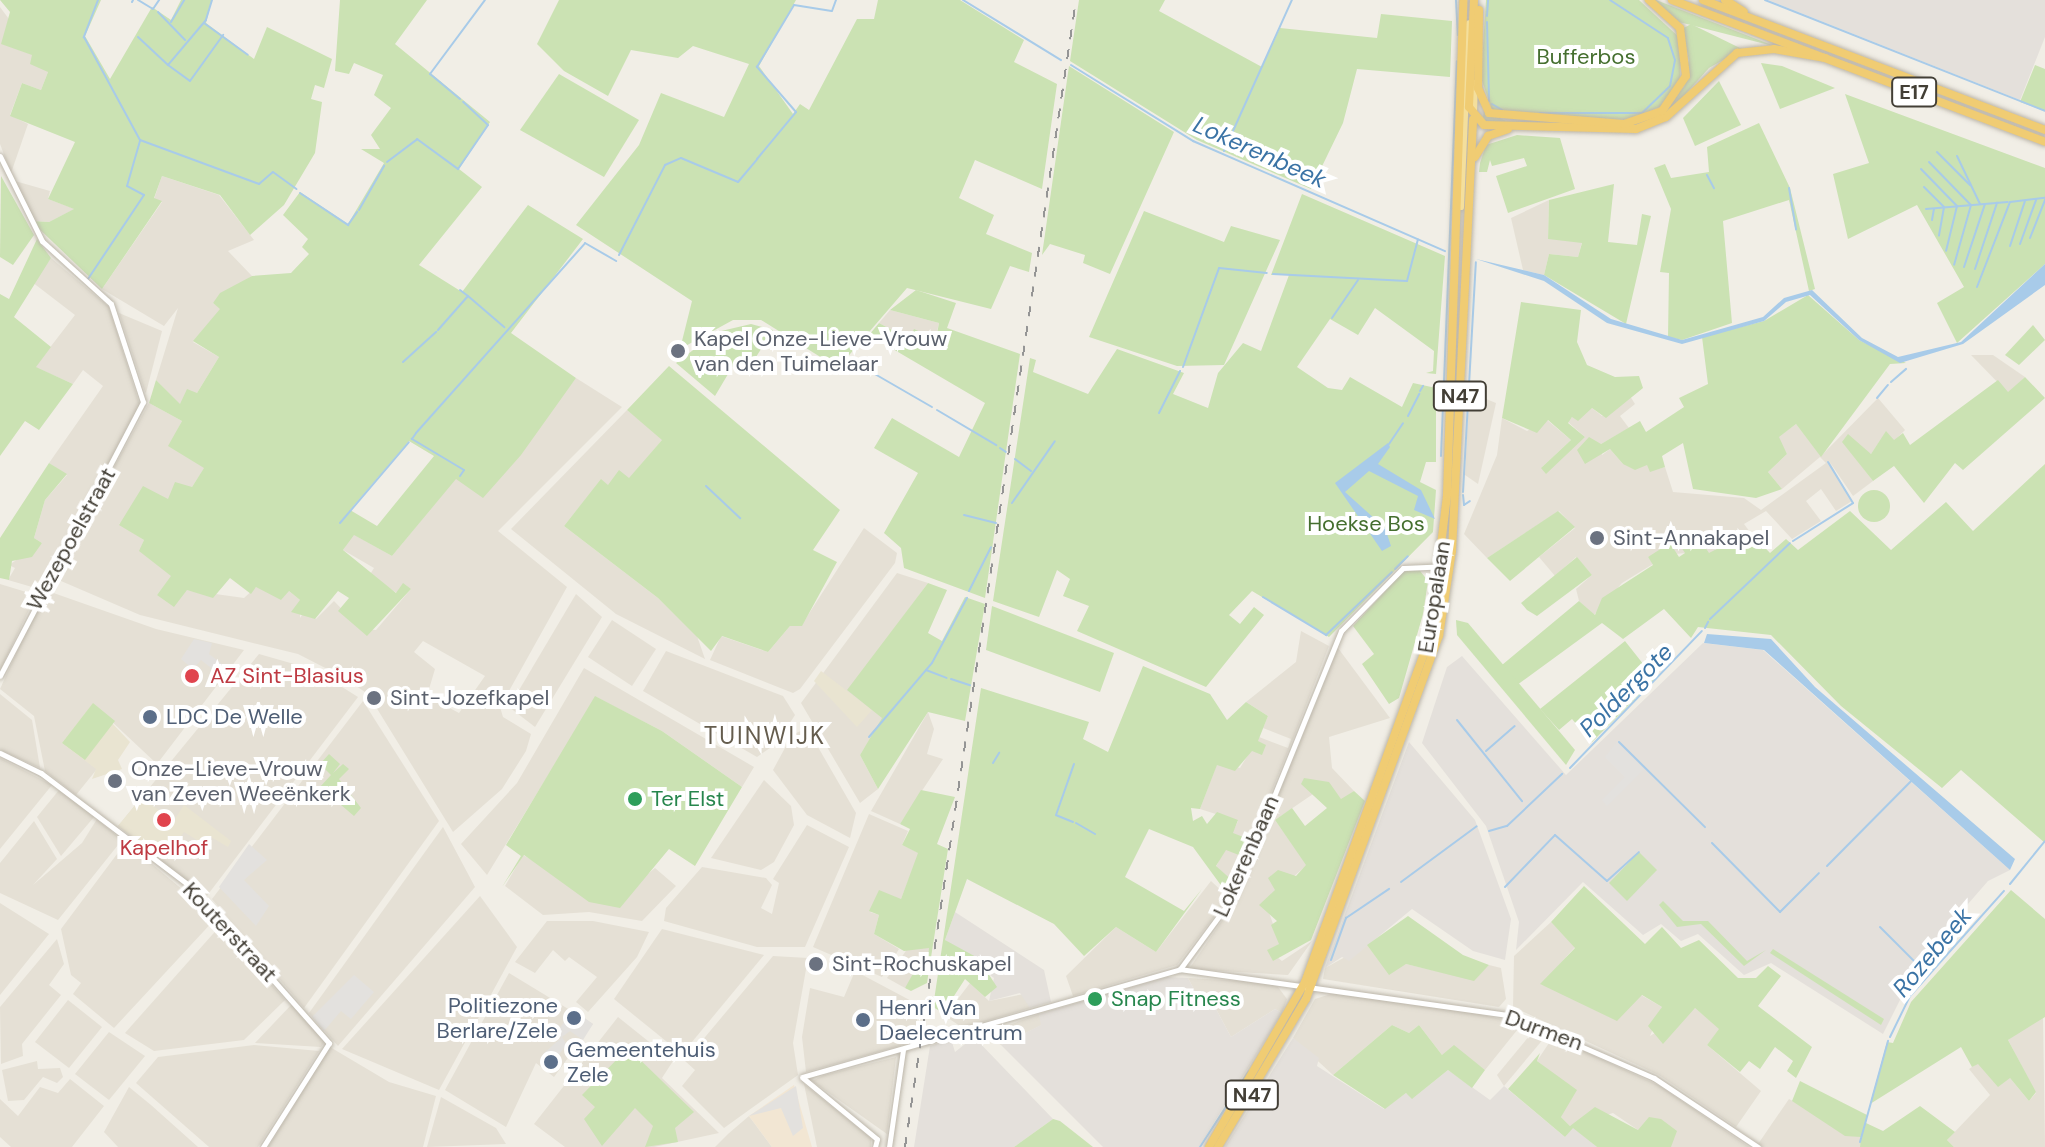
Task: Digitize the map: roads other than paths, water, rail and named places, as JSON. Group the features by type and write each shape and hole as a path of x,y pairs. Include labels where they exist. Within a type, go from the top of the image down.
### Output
{"highway":[{"path":"1461,207 1463,0"},
{"path":"1476,2 1478,88 1489,113 1624,124 1662,111 1686,76 1680,28 1649,0"},
{"name":"E17","path":"1672,0 2045,142"},
{"name":"E17","path":"1703,0 2045,130"},
{"path":"1725,0 1758,21"},
{"name":"Europalaan","path":"1218,1147 1309,983 1418,678 1447,565 1471,169 1476,2"},
{"path":"1473,120 1519,128 1636,129 1666,117 1737,53 1774,49 1825,58"},
{"path":"1471,169 1488,136 1519,128"},
{"name":"Europalaan","path":"1447,565 1461,207"},
{"name":"Europalaan","path":"1209,1147 1309,983"}],"main road":[{"name":"Europalaan","path":"1461,207 1476,2"}],"street":[{"name":"Wezepoelstraat","path":"0,156 42,241 111,304 143,402 0,676"},
{"name":"Lokerenbaan","path":"1180,969 1233,897 1341,631 1403,568 1447,565"},
{"name":"Kouterstraat","path":"0,753 41,773 190,886 329,1043 263,1147"},
{"name":"Durmen","path":"1180,969 1309,983 1543,1026 1670,1087 1758,1147"},
{"path":"903,1050 889,1143 877,1139 802,1077 1180,969"},
{"path":"875,1147 877,1139"}],"water":[{"path":"1476,259 1544,275 1611,319 1682,340 1763,317 1784,298 1812,290 1862,338 1898,357 1961,342 2045,264 2045,285 1963,344 1900,363 1859,340 1810,295 1786,302 1764,321 1682,344 1607,323 1544,281"},
{"path":"1388,443 1390,447 1378,464 1421,490 1435,519 1414,510 1418,496 1369,471 1345,492 1385,528 1391,546 1382,551 1335,483"},
{"path":"1707,634 1771,639 1815,687 2015,859 2010,870 1764,650 1704,643"}],"waterway":[{"path":"98,0 84,37 140,140 259,184 273,172 296,189"},
{"path":"138,0 153,9 159,0"},
{"path":"171,22 184,0"},
{"path":"212,0 206,20 168,65 190,81 223,35"},
{"path":"460,99 430,74 485,0"},
{"path":"619,255 665,165 681,158 738,182 796,112 757,67 794,5 832,11 836,0"},
{"name":"Lokerenbeek","path":"963,0 1061,60"},
{"path":"1224,151 1292,0"},
{"path":"1456,0 1458,35"},
{"path":"1487,16 1488,0"},
{"path":"1540,113 1642,113 1670,86 1675,60 1668,38 1610,0"},
{"path":"1765,0 2045,111"},
{"path":"158,12 185,40"},
{"path":"1487,22 1489,101"},
{"path":"204,23 248,55"},
{"path":"138,37 168,65"},
{"path":"1441,456 1457,61"},
{"name":"Lokerenbeek","path":"1071,65 1193,141 1445,251"},
{"path":"387,162 417,139 458,169 488,125 463,102"},
{"path":"1492,104 1502,110"},
{"path":"88,279 144,195 127,186 140,141"},
{"path":"1937,152 1970,185"},
{"path":"1957,156 1980,204"},
{"path":"1929,162 1971,205 1954,265"},
{"path":"359,210 384,166"},
{"path":"1921,169 1957,206 1946,251"},
{"path":"1707,175 1714,188"},
{"path":"1924,187 1944,207 1939,236"},
{"path":"1789,188 1796,229"},
{"path":"300,193 348,225 357,212"},
{"path":"1977,287 2010,202 2045,198"},
{"path":"2020,244 2036,200"},
{"path":"2030,238 2045,200"},
{"path":"2010,246 2025,201"},
{"path":"1926,209 2008,202"},
{"path":"1975,269 1997,203"},
{"path":"1964,267 1985,204"},
{"path":"1932,220 1934,209"},
{"path":"1273,274 1407,281 1418,239"},
{"path":"460,476 464,470 412,439 416,433 585,243 616,261"},
{"path":"1463,492 1476,262"},
{"path":"1183,367 1219,268 1267,273"},
{"path":"1332,318 1358,280"},
{"path":"460,290 468,296"},
{"path":"438,330 468,296 504,327"},
{"path":"403,362 436,332"},
{"path":"854,362 932,407"},
{"name":"Poldergote","path":"1891,382 1906,369"},
{"path":"1159,413 1180,371"},
{"name":"Poldergote","path":"1877,398 1888,385"},
{"path":"1420,391 1423,386"},
{"path":"1408,416 1419,394"},
{"path":"937,410 996,445"},
{"path":"1389,444 1403,423"},
{"path":"1012,503 1055,441"},
{"path":"340,523 409,442"},
{"path":"1000,448 1006,452"},
{"path":"1015,459 1031,471"},
{"name":"Poldergote","path":"1793,541 1853,503 1828,462"},
{"path":"706,486 740,518"},
{"path":"1463,495 1464,505 1470,501"},
{"path":"964,515 996,523"},
{"name":"Poldergote","path":"1710,619 1790,543"},
{"path":"969,591 991,547"},
{"path":"1395,569 1408,556"},
{"path":"1263,597 1326,635 1392,572"},
{"path":"869,737 932,663 967,598"},
{"name":"Poldergote","path":"1705,628 1708,622"},
{"name":"Poldergote","path":"1570,768 1702,631"},
{"path":"926,670 947,678"},
{"path":"951,679 970,685"},
{"path":"1457,720 1522,801"},
{"path":"1486,751 1515,726"},
{"path":"1619,742 1705,827"},
{"path":"993,763 999,753"},
{"path":"1073,822 1056,815 1074,764"},
{"name":"Poldergote","path":"1489,831 1507,826 1562,774"},
{"path":"1827,866 1911,781"},
{"path":"1076,823 1095,834"},
{"name":"Poldergote","path":"1401,882 1477,826"},
{"path":"1505,887 1555,835 1607,881 1639,852"},
{"name":"Rozebeek","path":"2010,884 2045,841"},
{"path":"1712,843 1780,912 1819,873"},
{"name":"Poldergote","path":"1331,960 1346,918 1389,889"},
{"name":"Rozebeek","path":"1890,1037 1910,996 2004,891"},
{"path":"1880,927 1919,966"},
{"name":"Rozebeek","path":"1860,1142 1888,1041"},
{"name":"Poldergote","path":"1200,1147 1249,1071"}],"railway":[{"path":"905,1147 1076,0"}],"place":[{"name":"Kapel Onze-Lieve-Vrouw van den Tuimelaar","path":"678,351"},
{"name":"Sint-Annakapel","path":"1597,538"},
{"name":"AZ Sint-Blasius","path":"192,676"},
{"name":"Sint-Jozefkapel","path":"374,698"},
{"name":"LDC De Welle","path":"150,717"},
{"name":"Onze-Lieve-Vrouw van Zeven Weeënkerk","path":"115,781"},
{"name":"Ter Elst","path":"635,799"},
{"name":"Kapelhof","path":"164,820"},
{"name":"Sint-Rochuskapel","path":"816,964"},
{"name":"Snap Fitness","path":"1095,999"},
{"name":"Politiezone Berlare/Zele","path":"574,1018"},
{"name":"Henri Van Daelecentrum","path":"863,1020"},
{"name":"Gemeentehuis Zele","path":"551,1062"}],"district":[{"name":"TUINWIJK","path":"765,736"}],"park label":[{"name":"Bufferbos","path":"1586,57"},
{"name":"Hoekse Bos","path":"1366,524"}]}
